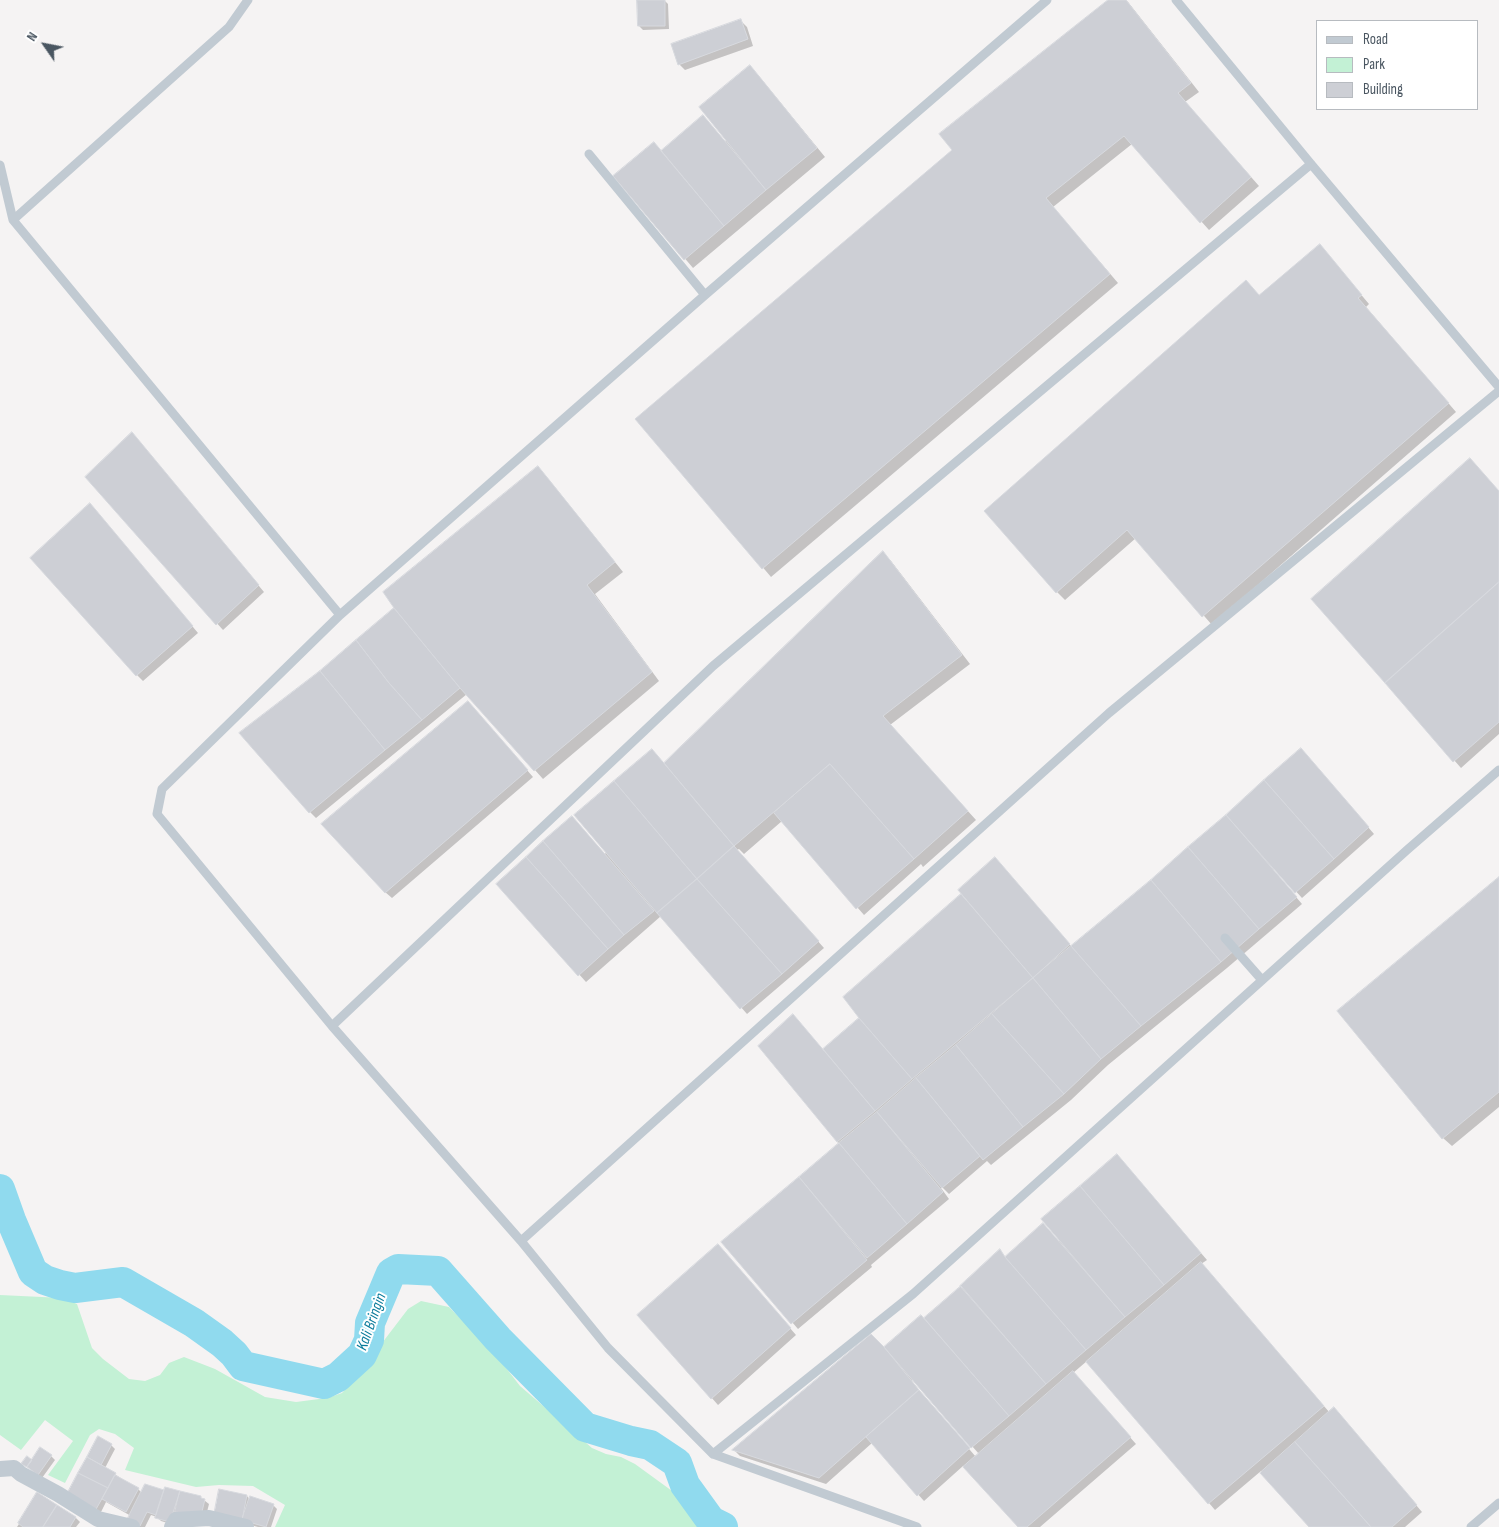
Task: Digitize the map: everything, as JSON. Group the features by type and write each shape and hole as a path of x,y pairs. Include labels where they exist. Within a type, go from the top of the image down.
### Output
{"street":[{"path":"0,1469 14,1468 98,1519 132,1527"},
{"path":"172,1527 176,1520 209,1518 246,1527"}],"lane":[{"path":"13,220 229,27 248,0"},
{"path":"917,1527 713,1454 608,1348 521,1241 332,1026 158,814 162,789 340,615 705,295 1047,0"},
{"path":"521,1241 1109,714 1499,389 1176,0"},
{"path":"590,154 705,295"},
{"path":"0,164 13,220 340,615"},
{"path":"332,1026 713,666 1311,164"},
{"path":"713,1454 913,1294 1406,850 1499,770"},
{"path":"1225,938 1262,980"},
{"path":"1471,1527 1499,1503"}],"green space":[{"path":"0,1295 63,1298 77,1304 92,1348 129,1379 145,1381 160,1375 169,1363 184,1357 215,1369 265,1397 296,1402 327,1398 342,1393 408,1309 421,1301 449,1307 496,1355 520,1386 592,1448 606,1454 621,1457 635,1464 679,1496 695,1523 700,1527 275,1527 285,1505 253,1486 219,1485 196,1487 125,1470 134,1448 115,1434 99,1429 90,1435 65,1483 48,1475 73,1441 45,1420 21,1450 0,1435"}],"building":[{"path":"637,0 665,0 665,26 638,26"},
{"path":"1108,0 1126,0 1191,83 1178,93 1251,177 1200,223 1124,136 1046,198 1110,274 762,569 635,419 952,150 939,134"},
{"path":"741,19 748,39 678,65 671,44"},
{"path":"750,65 817,148 766,190 699,107"},
{"path":"703,115 766,190 724,226 661,151"},
{"path":"654,142 724,226 684,260 613,176"},
{"path":"1320,244 1362,295 1358,298 1449,403 1202,617 1127,530 1056,593 984,511 1246,280 1259,295"},
{"path":"132,432 259,585 216,625 85,477"},
{"path":"1470,458 1499,491 1499,582 1385,683 1311,599"},
{"path":"538,466 615,562 587,585 652,672 534,771 460,688 383,592"},
{"path":"90,503 193,626 136,676 30,558"},
{"path":"883,551 962,655 883,716 968,811 914,859 830,764 734,846 664,763"},
{"path":"1499,582 1499,722 1453,762 1385,683"},
{"path":"394,608 460,688 422,720 389,683 356,640"},
{"path":"356,640 389,683 422,720 385,750 320,671"},
{"path":"320,671 385,750 309,813 239,733"},
{"path":"468,701 528,770 385,893 321,824"},
{"path":"1301,748 1369,827 1334,859 1264,780"},
{"path":"652,749 734,846 697,879 614,781"},
{"path":"830,764 914,859 856,909 774,813"},
{"path":"1264,780 1334,859 1295,893 1226,815"},
{"path":"614,781 697,879 657,913 574,815"},
{"path":"1226,815 1297,897 1259,929 1188,847"},
{"path":"572,816 654,911 624,935 543,841"},
{"path":"543,841 624,935 608,949 526,857"},
{"path":"734,846 819,941 782,974 697,879"},
{"path":"1188,847 1259,929 1221,962 1151,880"},
{"path":"526,857 608,949 578,976 496,884"},
{"path":"995,857 1070,944 1033,978 958,890"},
{"path":"1499,877 1499,1092 1442,1139 1337,1011"},
{"path":"697,879 782,974 740,1009 657,913"},
{"path":"1151,880 1221,962 1141,1026 1071,946"},
{"path":"961,894 1033,978 912,1079 843,997"},
{"path":"1071,946 1141,1026 1101,1059 1033,978"},
{"path":"1033,978 1101,1059 1064,1094 992,1014"},
{"path":"793,1014 875,1111 837,1142 758,1046"},
{"path":"992,1014 1064,1094 1023,1127 956,1045"},
{"path":"859,1018 912,1079 875,1111 823,1049"},
{"path":"956,1045 1023,1127 983,1160 916,1078"},
{"path":"916,1078 980,1156 942,1188 877,1112"},
{"path":"877,1112 943,1192 907,1224 839,1143"},
{"path":"839,1143 907,1224 867,1258 799,1177"},
{"path":"1117,1154 1201,1253 1164,1285 1080,1186"},
{"path":"799,1177 867,1260 791,1324 721,1242"},
{"path":"1080,1186 1164,1285 1125,1317 1041,1219"},
{"path":"1043,1223 1125,1317 1086,1350 1005,1257"},
{"path":"718,1244 791,1328 711,1399 637,1315"},
{"path":"1000,1249 1086,1350 1046,1384 960,1286"},
{"path":"1201,1262 1324,1406 1208,1504 1086,1362"},
{"path":"961,1286 1046,1384 1009,1416 924,1318"},
{"path":"921,1315 1009,1416 971,1448 884,1347"},
{"path":"871,1334 919,1390 819,1478 732,1450"},
{"path":"1073,1371 1131,1437 1027,1527 1018,1527 963,1467"},
{"path":"919,1390 970,1448 917,1496 866,1437"},
{"path":"1334,1407 1417,1505 1392,1527 1371,1527 1295,1442"},
{"path":"98,1436 112,1444 101,1465 87,1457"},
{"path":"1295,1442 1371,1527 1309,1527 1260,1473"},
{"path":"40,1447 52,1455 38,1475 27,1467"},
{"path":"27,1456 32,1460 27,1467 21,1464"},
{"path":"87,1457 116,1473 108,1488 78,1473"},
{"path":"78,1473 108,1488 95,1511 66,1496"},
{"path":"115,1475 139,1488 126,1512 102,1499"},
{"path":"145,1484 164,1490 156,1515 147,1512 140,1526 127,1520"},
{"path":"165,1487 180,1491 170,1522 155,1518"},
{"path":"219,1489 247,1495 242,1520 214,1515"},
{"path":"180,1491 201,1496 201,1498 205,1499 201,1516 175,1512"},
{"path":"37,1492 57,1505 43,1527 23,1527 18,1523"},
{"path":"250,1496 274,1504 266,1527 242,1520"},
{"path":"57,1505 76,1517 70,1527 43,1527"}],"waterway":[{"name":"Kali Bringin","path":"0,1189 33,1272 45,1280 75,1288 123,1282 194,1323 222,1343 243,1366 324,1384 338,1377 362,1355 369,1340 370,1323 391,1273 398,1269 438,1271 498,1339 585,1427 650,1445 677,1463 685,1485 711,1521 723,1527"}]}
